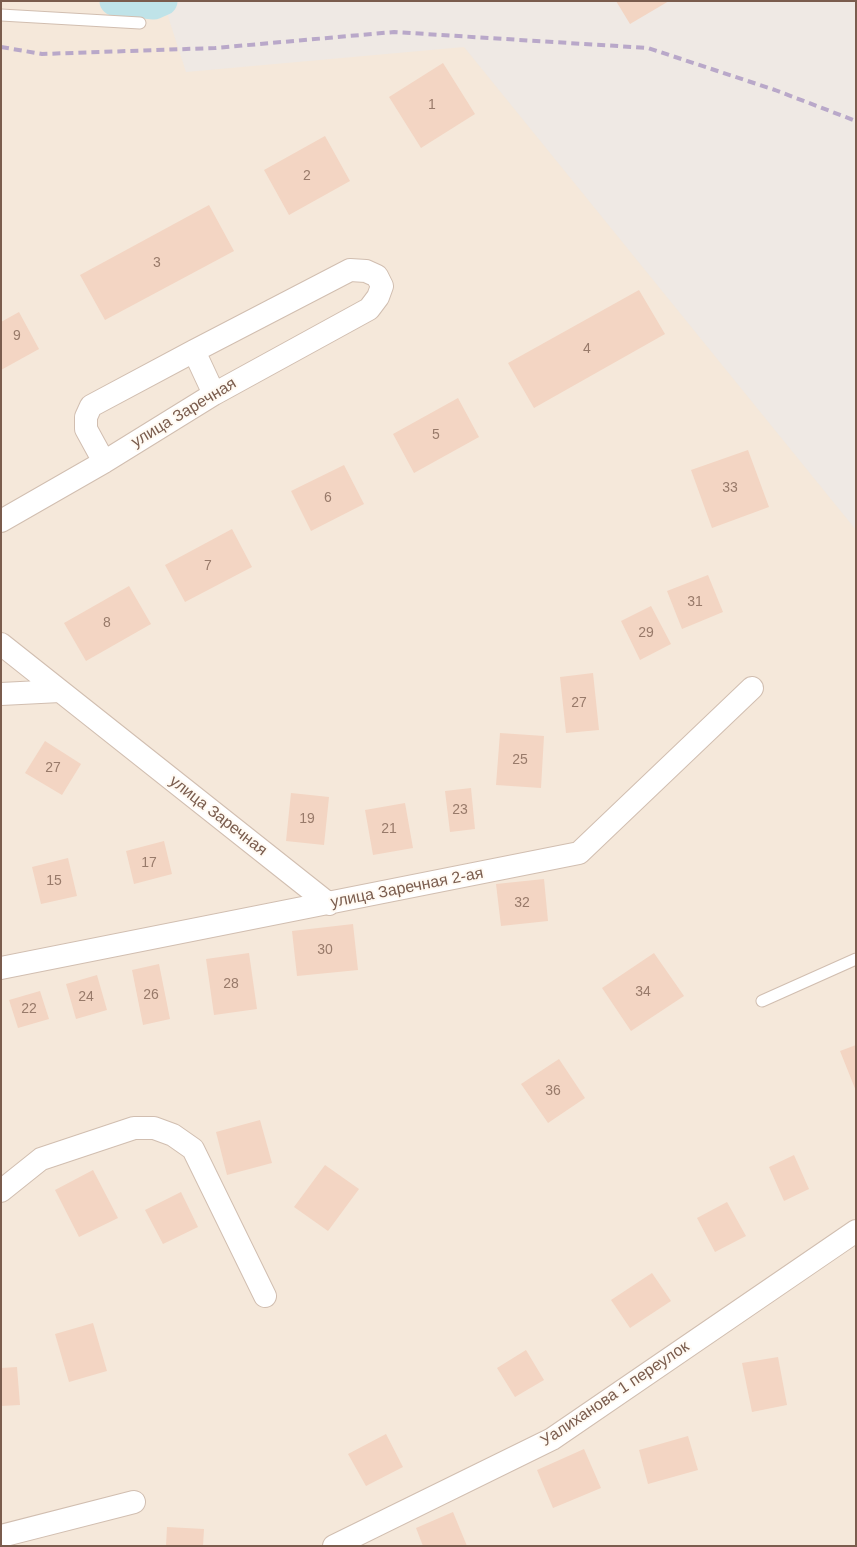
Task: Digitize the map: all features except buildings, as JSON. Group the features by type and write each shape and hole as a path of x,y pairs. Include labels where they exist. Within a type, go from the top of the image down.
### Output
{"street":[{"name":"улица Заречная","path":"1,521 104,462 214,394 368,309 378,297 382,286 377,276 366,271 350,270 194,351"},
{"path":"104,462 86,429 86,417 92,406 194,351 214,394"},
{"name":"улица Заречная","path":"1,644 329,904"},
{"name":"улица Заречная 2-ая","path":"1,968 579,853 752,688"},
{"path":"1,694 60,691"},
{"path":"1,1191 41,1159 134,1128 154,1128 173,1135 193,1150 265,1296"},
{"name":"Уалиханова 1 переулок","path":"334,1546 552,1439 856,1231"},
{"path":"1,1536 134,1502"}],"lane":[{"path":"1,16 140,23"},
{"path":"762,1001 856,958"}],"shaded area":[{"path":"1,1 856,1 856,1546 1,1546"},
{"path":"163,1 856,1 856,530 464,47 186,72"}],"waterway":[{"path":"114,1 154,5 163,1"}],"railway":[{"path":"1,47 42,54 215,48 394,32 648,48 775,90 856,121"}]}
